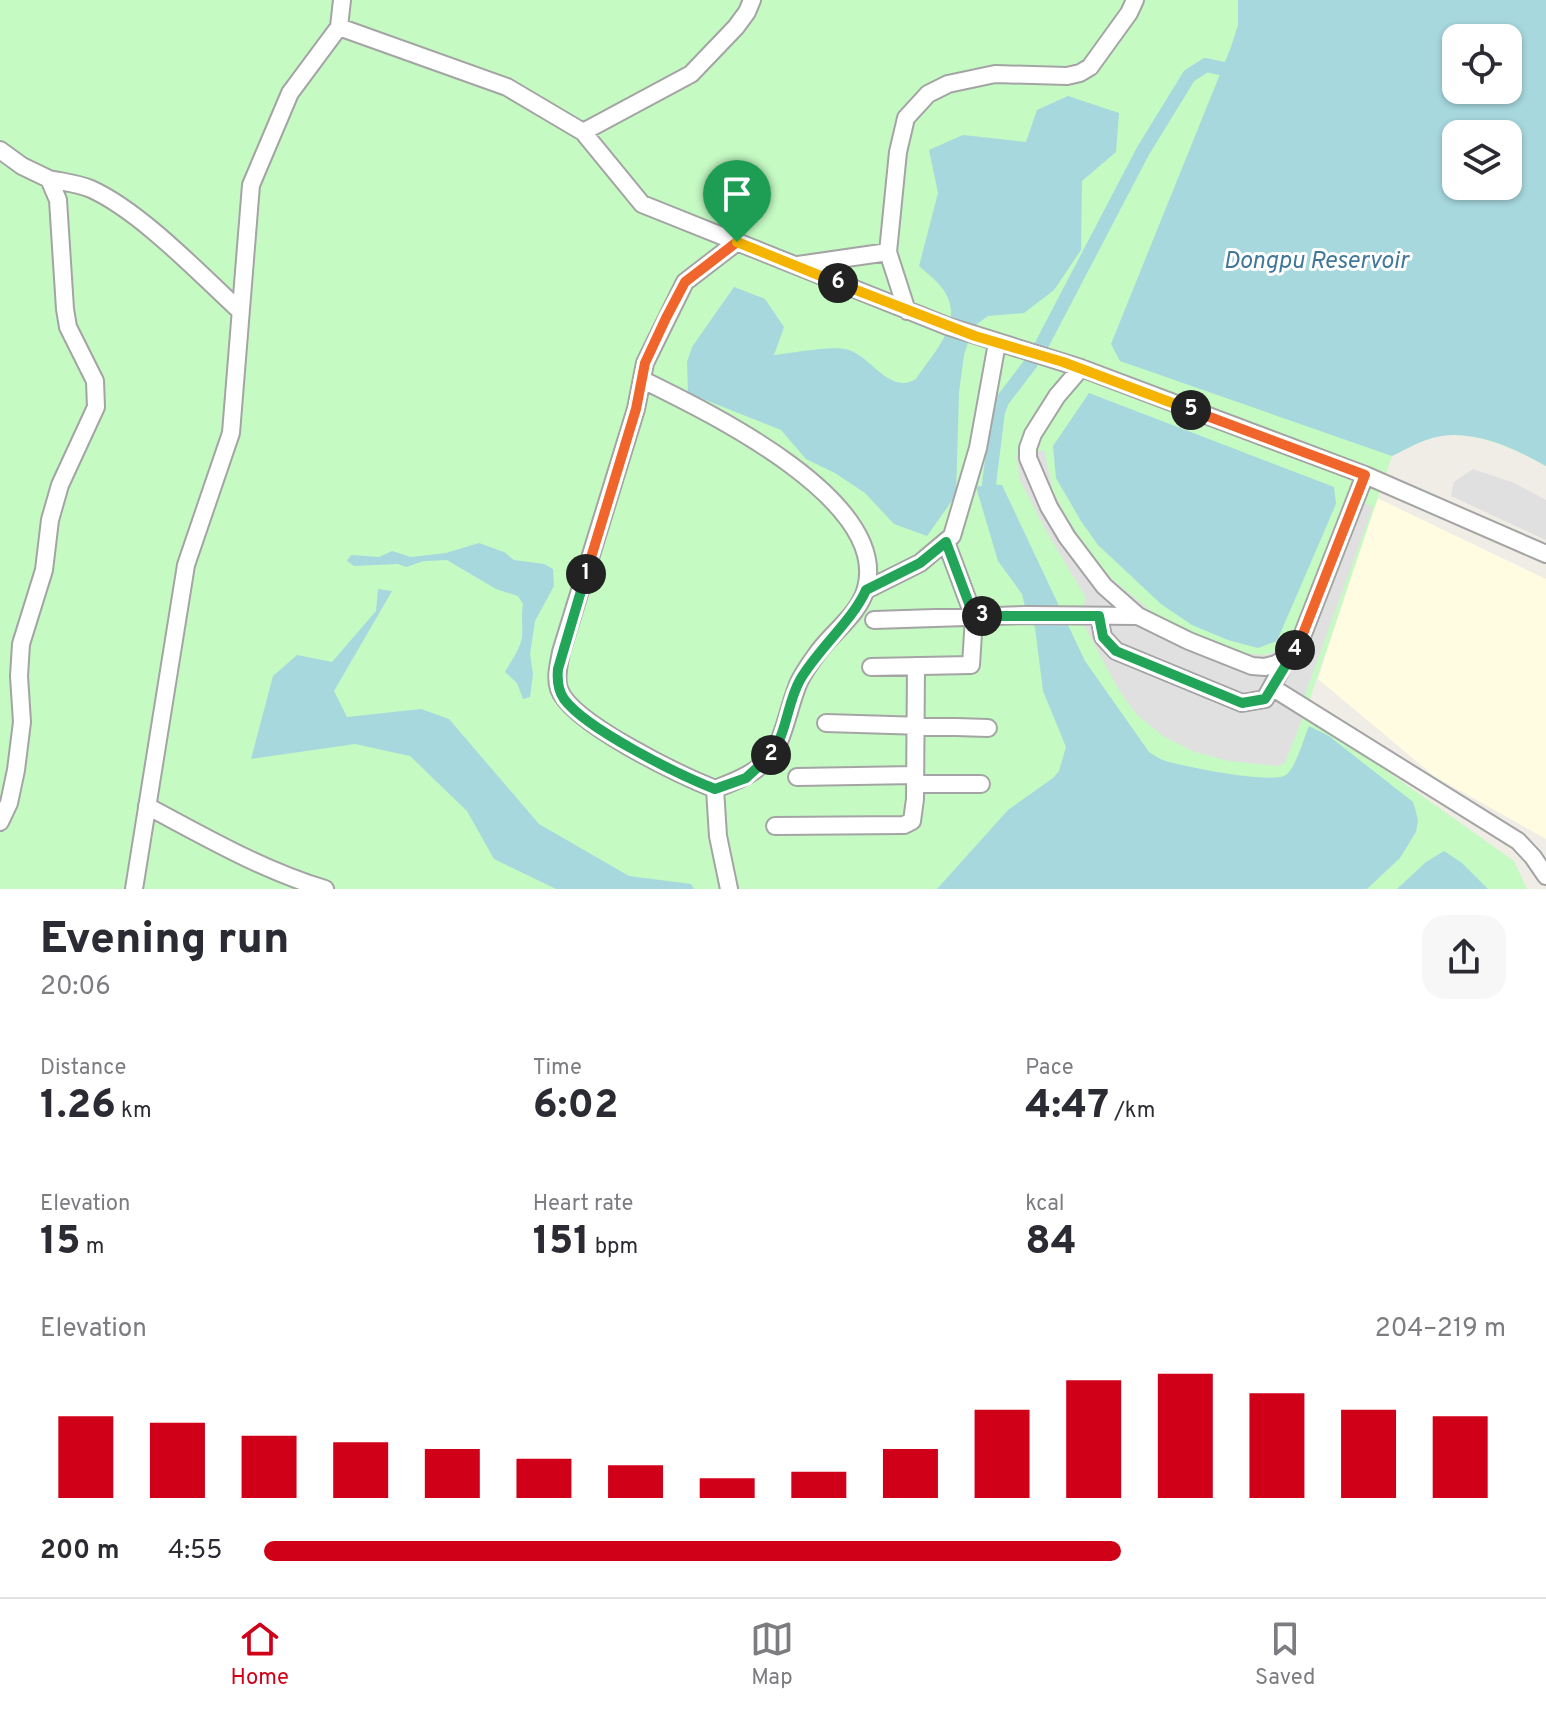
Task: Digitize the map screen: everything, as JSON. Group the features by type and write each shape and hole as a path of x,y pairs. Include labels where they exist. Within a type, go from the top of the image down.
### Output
{"street":[{"path":"134,889 186,565 231,433 251,185 290,93 339,27 342,0"},
{"path":"583,132 691,74 736,27 752,0"},
{"path":"907,311 888,252 898,152 906,118 928,94 948,84 995,74 1067,76 1080,73 1090,67 1135,0"},
{"path":"339,27 493,80 583,132 642,204 947,326 1081,368 1365,475 1546,554"},
{"path":"0,150 22,166 49,179 75,184 100,194 150,229 239,310"},
{"path":"0,822 9,803 22,722 19,676 21,644 37,600 50,520 60,485 96,407 95,381 68,327 58,200 49,179"},
{"path":"643,380 741,433 817,485 841,508 866,554 868,577 861,603 819,651 798,683 781,738 768,760 746,778 715,789 655,761 590,722 565,701 558,683 561,652 643,380 645,363 685,282 737,242"},
{"path":"795,266 888,252"},
{"path":"866,590 920,563 946,542 955,530 978,448 997,343"},
{"path":"1081,368 1063,388 1033,434 1028,453 1030,465 1067,537 1104,586 1138,616 1252,666 1270,666 1288,657"},
{"path":"1090,616 1108,645 1130,657 1242,703 1265,699 1288,657 1299,644 1365,475"},
{"path":"871,667 971,665 974,617 946,542"},
{"path":"1090,616 1101,600 1104,586"},
{"path":"874,620 1027,615 1138,616"},
{"path":"775,826 904,825 913,819 916,666"},
{"path":"1273,688 1518,841 1546,876"},
{"path":"826,723 988,728"},
{"path":"797,777 981,784"},
{"path":"715,789 718,836 729,889"},
{"path":"147,806 233,852 291,879 325,889"}],"shaded area":[{"path":"1044,450 1053,491 1078,539 1113,580 1162,620 1193,636 1239,653 1272,653 1292,638 1348,496 1373,507 1299,711 1302,720 1285,763 1278,766 1229,761 1195,752 1163,736 1137,715 1120,692 1079,616 1086,598 1020,480 1016,456"},
{"path":"1473,469 1514,483 1546,500 1546,540 1451,496 1454,482"},
{"path":"1377,498 1546,579 1546,839 1434,776 1318,679"}],"green space":[{"path":"0,0 1546,0 1546,466 1503,445 1457,435 1426,440 1392,456 1305,713 1514,861 1527,889 0,889"}],"water":[{"name":"Dongpu Reservoir","path":"1238,0 1546,0 1546,466 1504,445 1457,435 1426,440 1392,456 1120,361 1111,344 1238,25"},
{"path":"1068,96 1119,113 1116,152 1082,181 1081,250 1054,290 1024,313 988,316 973,327 964,355 959,392 956,495 927,536 894,524 865,493 806,459 781,430 688,393 687,362 692,347 734,287 765,299 784,327 774,355 845,349 897,382 916,379 939,347 950,324 951,312 942,288 919,266 938,193 929,150 963,135 1026,142 1037,110"},
{"path":"1089,393 1334,487 1336,504 1277,641 1258,648 1192,625 1161,604 1098,545 1056,478 1053,446"},
{"path":"1002,485 1085,661 1149,752 1190,767 1275,778 1284,776 1292,768 1309,726 1329,736 1413,802 1418,821 1416,832 1400,858 1367,889 937,889 1008,810 1053,778 1059,771 1066,747 1043,691 1035,627 1027,615 1022,594 998,561 976,487"},
{"path":"479,543 504,552 514,560 544,564 553,569 554,586 535,621 530,654 533,674 530,697 523,699 517,683 505,672 522,637 523,604 518,596 496,589 447,560 424,561 406,567 398,564 354,566 347,561 351,555 379,557 392,551 411,557 446,553"},
{"path":"378,589 392,591 334,691 347,717 421,709 449,719 539,824 629,876 691,884 694,889 556,889 494,859 467,811 410,756 355,744 251,759 273,676 297,655 332,662 376,611"},
{"path":"1444,851 1462,863 1488,889 1397,889 1426,862"}],"waterway":[{"path":"1040,348 1143,151 1189,76 1206,65 1224,69"},
{"path":"989,484 998,412 1002,401 1031,363"}],"route":[{"path":"737,242 947,326 1081,368 1365,475 1299,644 1288,657 1265,699 1242,703 1116,651 1103,637 1099,616 974,617 946,542 920,563 866,590 861,603 819,651 798,683 775,751 746,778 715,789 696,781 655,761 590,722 565,701 557,675 561,652 636,409 645,363 685,282 737,242"}]}
